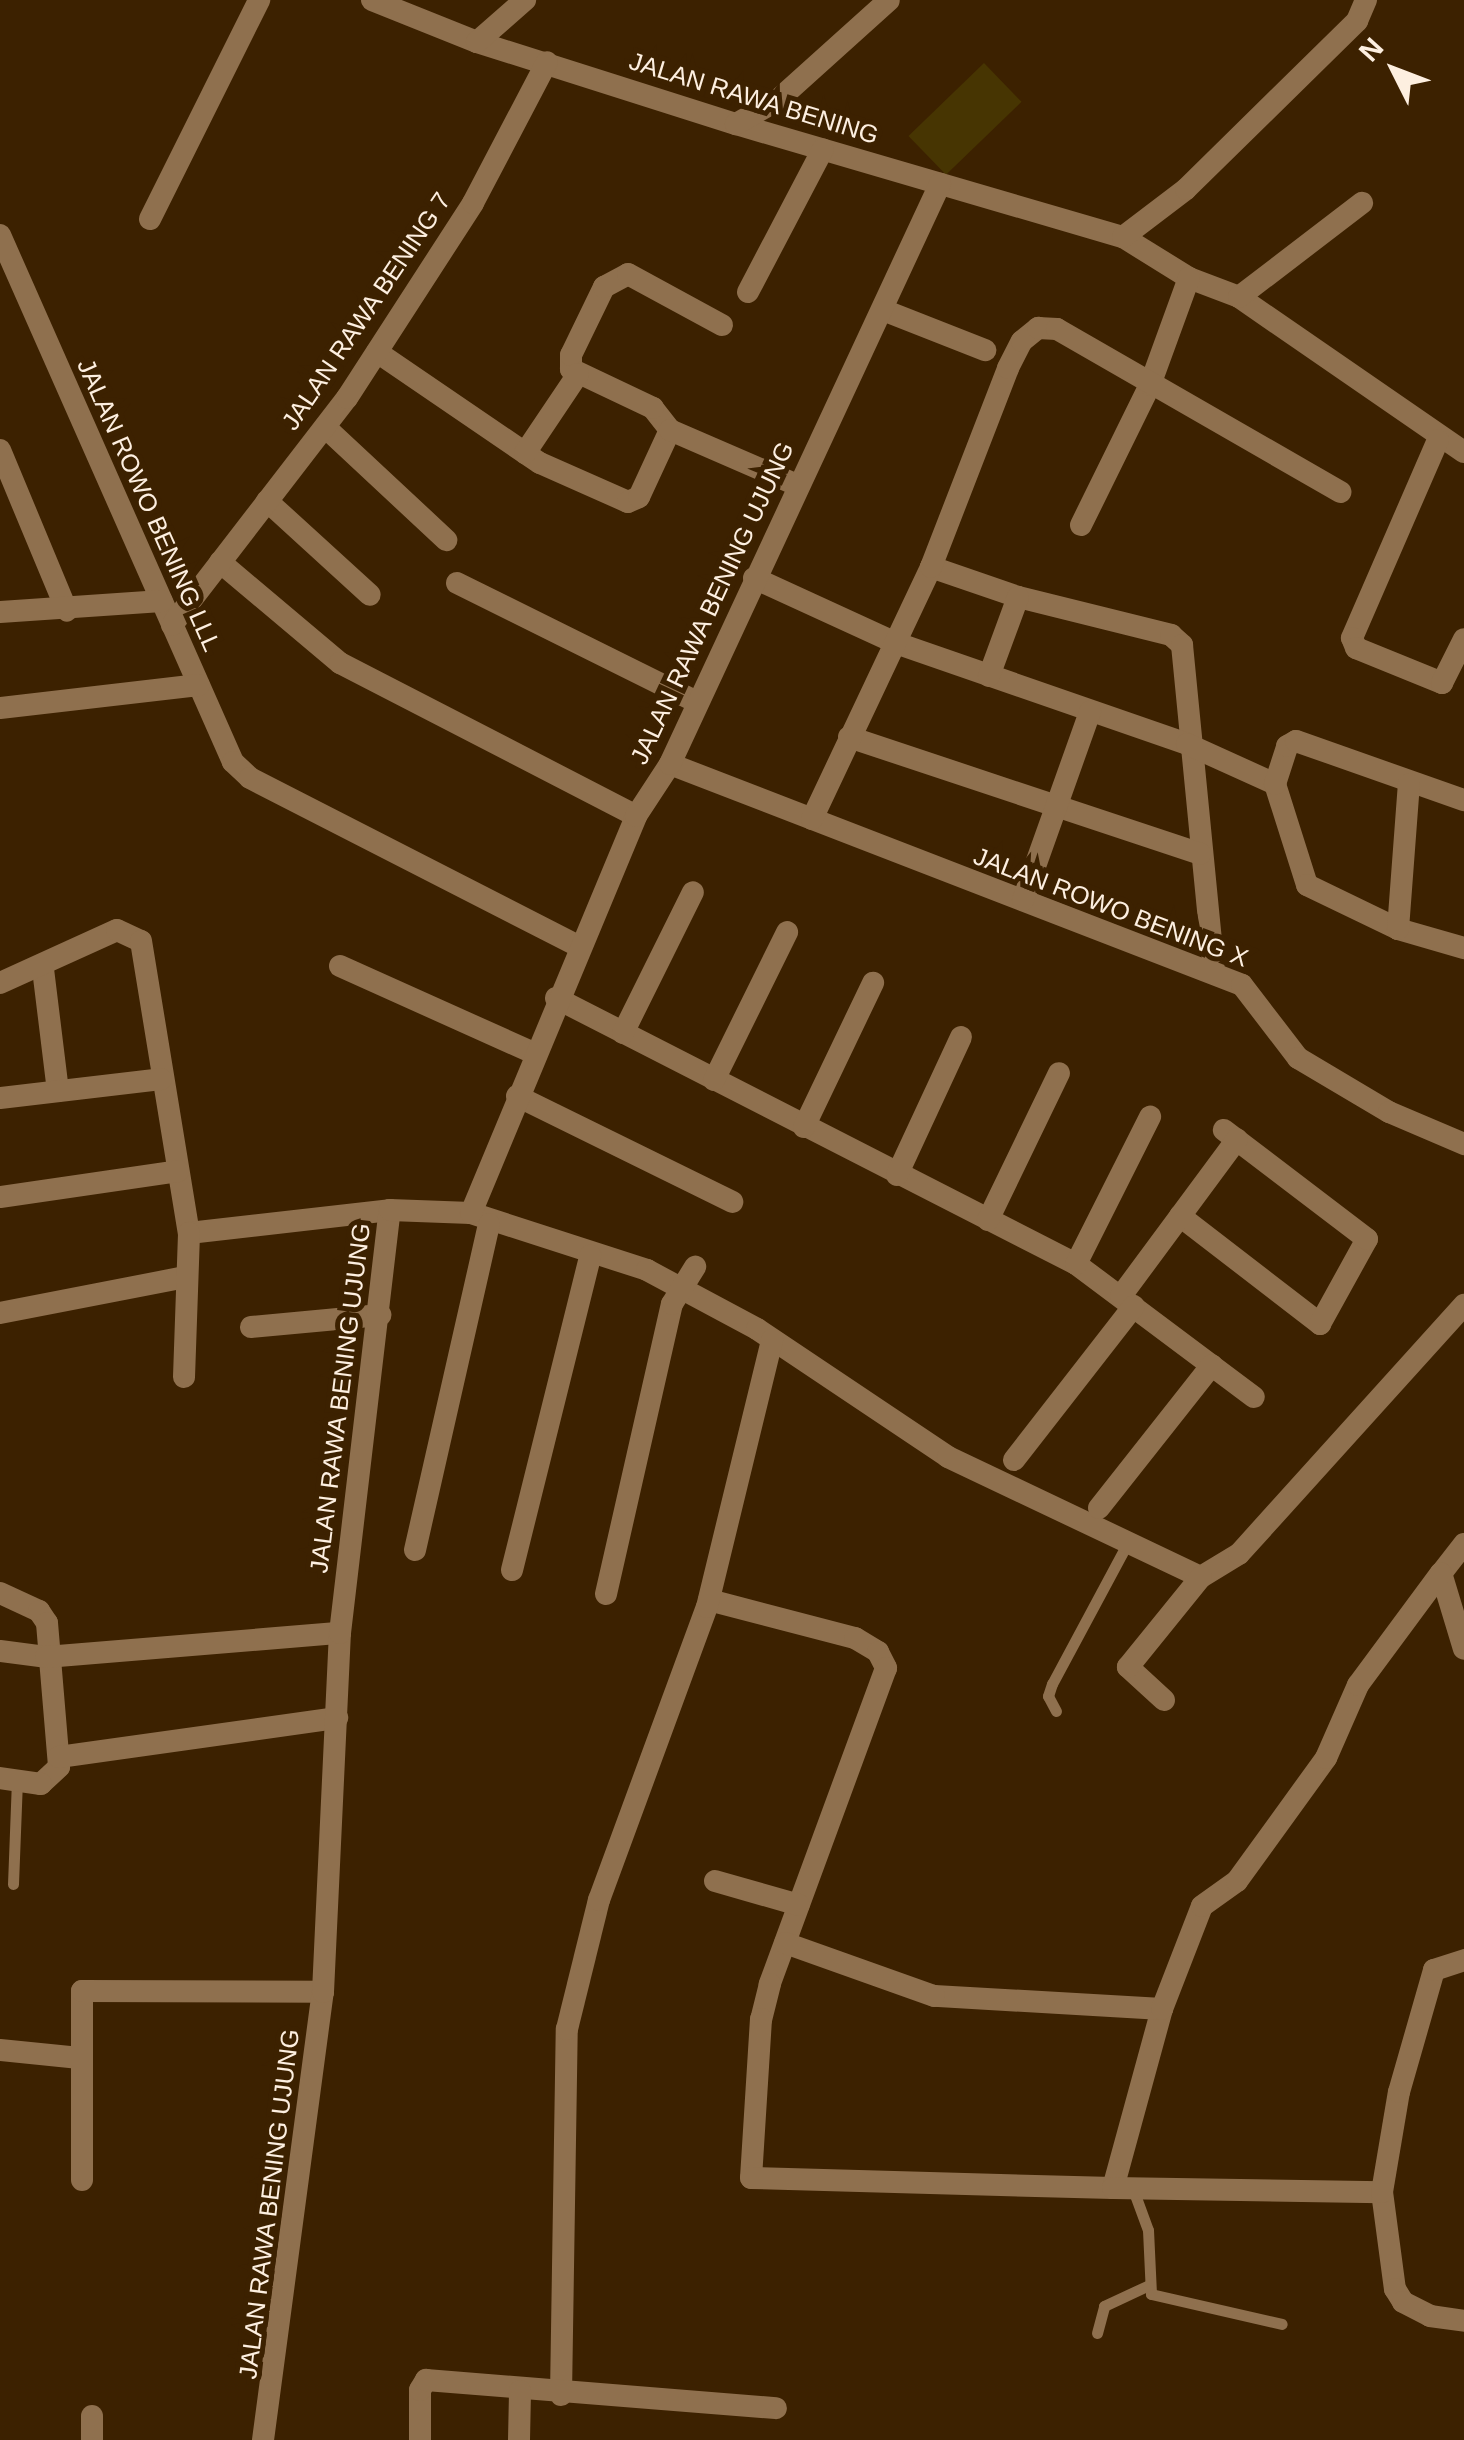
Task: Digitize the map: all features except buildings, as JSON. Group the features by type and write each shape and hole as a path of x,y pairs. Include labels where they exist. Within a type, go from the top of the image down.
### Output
{"street":[{"path":"150,220 259,0"},
{"name":"JALAN RAWA BENING","path":"372,0 477,42 736,124 1123,238 1189,278 1238,297 1438,440 1464,452"},
{"path":"477,42 525,0"},
{"path":"736,124 778,100 888,0"},
{"path":"1123,238 1186,189 1357,21 1366,0"},
{"name":"JALAN RAWA BENING 7","path":"172,625 325,427 377,352 473,203 548,62"},
{"path":"748,292 823,150"},
{"name":"JALAN RAWA BENING UJUNG","path":"262,2440 324,1992 340,1633 390,1210 480,1219 517,1096 577,946 636,816 670,764 940,184"},
{"path":"1238,297 1362,203"},
{"name":"JALAN ROWO BENING LLL","path":"0,235 10,283 162,601 232,762 264,784 577,946"},
{"path":"722,326 628,274 615,278 604,288 571,354 578,374 654,408 670,430 797,485"},
{"path":"1081,525 1150,385 1189,278"},
{"path":"884,310 985,350"},
{"path":"812,819 931,567 1022,341 1038,328 1058,329 1340,492"},
{"path":"377,352 525,453 628,502 639,497 670,430"},
{"path":"525,453 578,374"},
{"path":"325,427 446,540"},
{"path":"1438,440 1352,638 1356,648 1453,686 1464,639"},
{"path":"0,450 67,611"},
{"path":"267,501 370,595"},
{"path":"220,562 340,662 636,816"},
{"path":"931,567 1018,597 1177,639 1214,972"},
{"path":"754,578 896,643 1187,744 1275,784"},
{"path":"457,583 697,702"},
{"path":"988,676 1018,597"},
{"path":"0,612 67,611 162,601"},
{"path":"0,708 198,685"},
{"path":"1023,900 1090,712"},
{"path":"848,736 1200,854"},
{"path":"1464,800 1409,784 1296,741 1287,746 1275,784 1307,885 1398,929 1464,948"},
{"name":"JALAN ROWO BENING X","path":"670,764 1214,972 1256,997 1298,1058 1389,1112 1464,1144"},
{"path":"1398,929 1409,784"},
{"path":"623,1033 692,892"},
{"path":"0,983 43,968 116,930 142,940 161,1080 189,1233 184,1378"},
{"path":"714,1080 786,932"},
{"path":"340,966 534,1053"},
{"path":"43,968 58,1091"},
{"path":"804,1128 873,983"},
{"path":"556,998 1076,1264 1254,1397"},
{"path":"897,1175 960,1036"},
{"path":"988,1220 1059,1073"},
{"path":"0,1098 161,1080"},
{"path":"517,1096 732,1202"},
{"path":"1076,1264 1150,1117"},
{"path":"1014,1460 1128,1301 1180,1216 1230,1135 1367,1239 1320,1324 1180,1216"},
{"path":"0,1197 178,1171"},
{"path":"189,1233 390,1210"},
{"path":"415,1550 480,1219 590,1256 647,1270 772,1340 948,1456 1126,1546 1200,1577"},
{"path":"512,1570 590,1256"},
{"path":"606,1594 678,1287 694,1267"},
{"path":"0,1313 185,1277"},
{"path":"1164,1700 1128,1667 1200,1577 1239,1554 1464,1305"},
{"path":"250,1327 380,1315"},
{"path":"561,2395 567,2029 599,1900 708,1600 772,1340"},
{"path":"1100,1508 1212,1365"},
{"path":"1123,2190 1162,2009 1202,1906 1236,1882 1316,1771 1374,1659 1464,1544"},
{"path":"1441,1573 1464,1649"},
{"path":"0,1593 45,1616 46,1657 59,1757 54,1779 9,1779"},
{"path":"708,1600 855,1638 878,1652 886,1668 798,1905 761,2019 751,2178 1123,2190 1382,2192"},
{"path":"0,1651 46,1657 340,1633"},
{"path":"59,1757 337,1718"},
{"path":"715,1881 798,1905"},
{"path":"785,1943 934,1996 1162,2009"},
{"path":"1464,1960 1434,1970 1399,2092 1382,2192 1395,2289 1403,2302 1430,2316 1464,2321"},
{"path":"82,2180 78,1998 92,1986 324,1992"},
{"path":"0,2050 80,2058"},
{"path":"420,2440 420,2390 426,2380 561,2395 776,2408"},
{"path":"519,2440 520,2391"},
{"path":"92,2416 92,2440"}],"lane":[{"path":"1056,1711 1048,1696 1052,1684 1126,1546"},
{"path":"9,1779 13,1884"},
{"path":"1123,2190 1148,2230 1149,2285 1164,2299 1282,2324"},
{"path":"1097,2333 1104,2306 1149,2285"}]}
